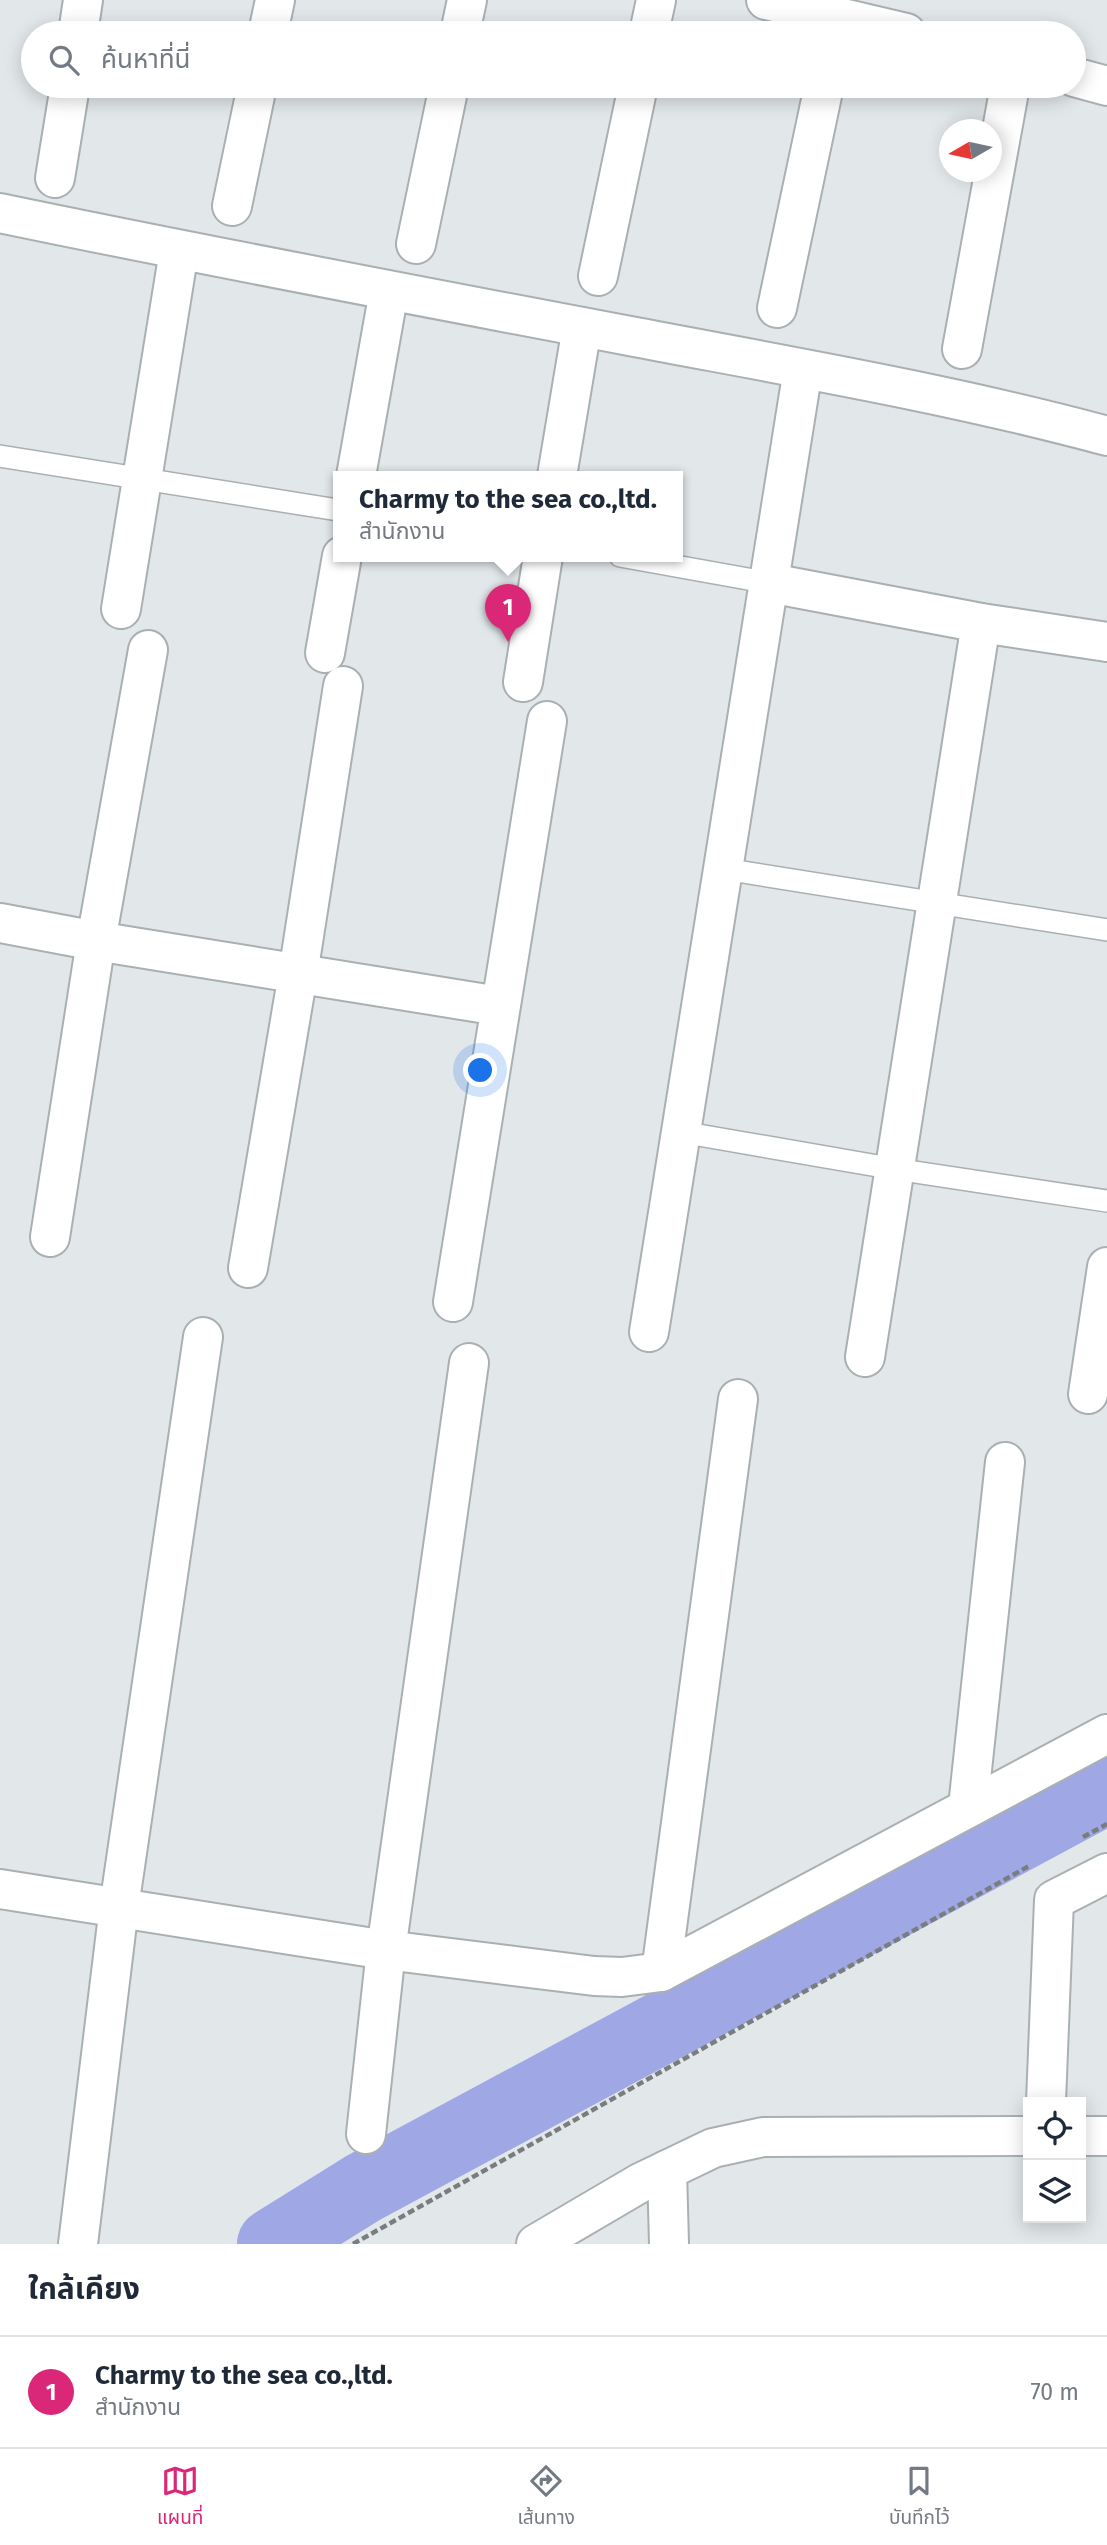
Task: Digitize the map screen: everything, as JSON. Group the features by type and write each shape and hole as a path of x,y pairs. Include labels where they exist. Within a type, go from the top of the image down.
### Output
{"street":[{"path":"80,21 83,0"},
{"path":"271,21 275,0"},
{"path":"463,21 467,0"},
{"path":"652,21 656,0"},
{"path":"766,0 828,21"},
{"path":"1086,80 1107,86"},
{"path":"55,178 68,98"},
{"path":"232,206 254,98"},
{"path":"416,244 446,98"},
{"path":"598,276 635,98"},
{"path":"777,308 821,98"},
{"path":"962,349 1008,98"},
{"path":"0,213 179,251 803,369 1044,419 1107,436"},
{"path":"121,609 179,251"},
{"path":"357,471 389,291"},
{"path":"558,471 582,327"},
{"path":"649,1332 803,369"},
{"path":"325,653 341,562"},
{"path":"523,682 542,562"},
{"path":"770,583 981,623 1107,642"},
{"path":"865,1357 981,623"},
{"path":"50,1237 96,941 148,650"},
{"path":"248,1268 298,974 342,686"},
{"path":"453,1301 547,721"},
{"path":"0,923 499,1006"},
{"path":"1088,1394 1107,1268"},
{"path":"78,2244 119,1908 203,1337"},
{"path":"366,2134 386,1950 469,1363"},
{"path":"661,1972 738,1399"},
{"path":"968,1807 1005,1462"},
{"path":"0,1889 386,1950 594,1976 622,1977 661,1972 1107,1734"},
{"path":"1045,2097 1054,1900 1107,1873"},
{"path":"536,2244 640,2183 713,2148 763,2137 1023,2136"},
{"path":"1086,2136 1107,2136"},
{"path":"667,2170 669,2244"}],"lane":[{"path":"0,456 333,509"},
{"path":"653,562 770,583"},
{"path":"724,869 1107,930"},
{"path":"681,1132 895,1169 1107,1201"}],"path":[{"path":"1072,1843 1107,1824"},
{"path":"353,2244 1037,1862"}],"waterway":[{"path":"273,2244 363,2188 1107,1788"}],"place":[{"name":"Charmy to the sea co.,ltd.","path":"508,642"}]}
